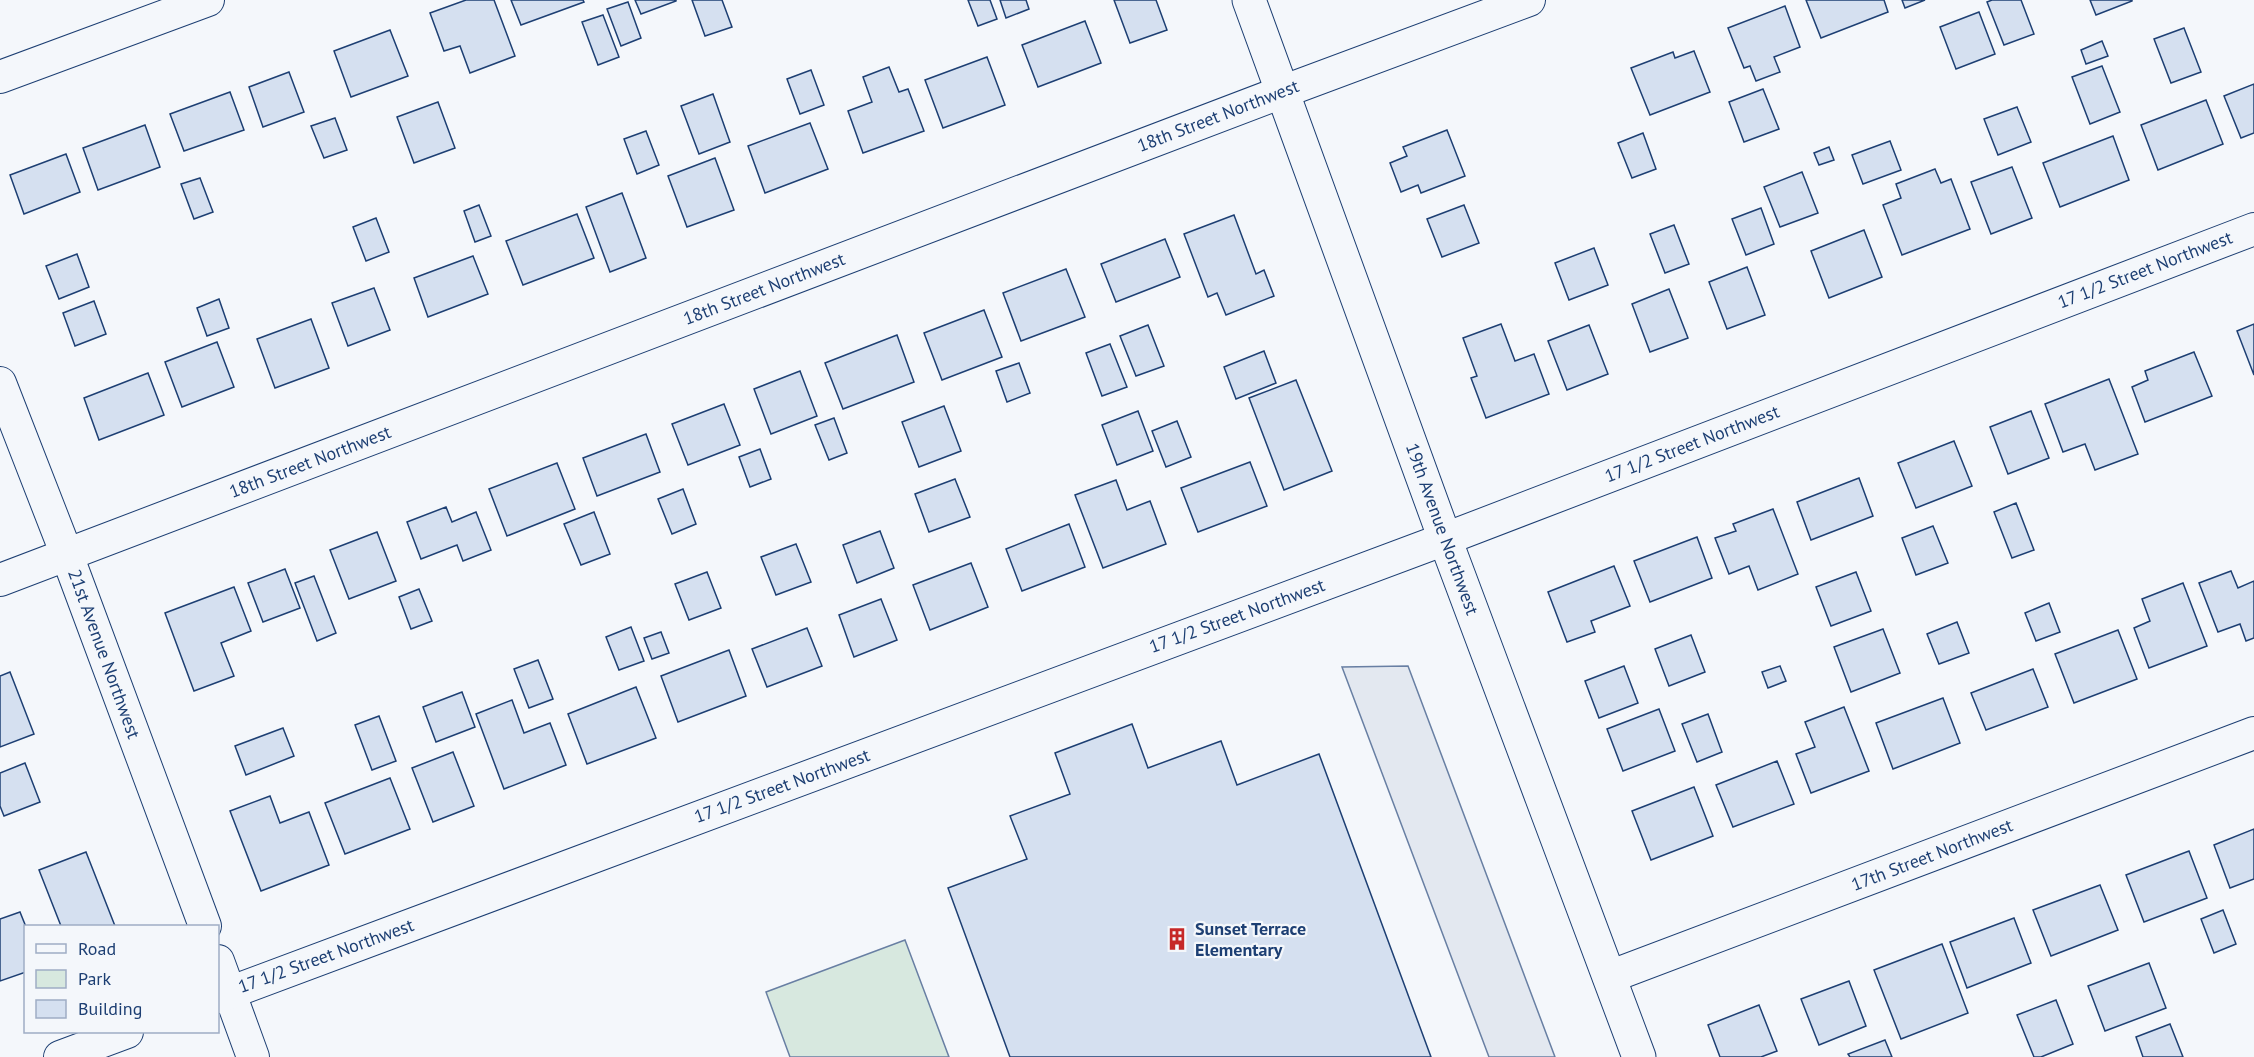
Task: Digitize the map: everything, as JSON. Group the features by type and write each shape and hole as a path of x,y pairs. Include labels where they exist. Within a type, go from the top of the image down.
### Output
{"street":[{"path":"0,77 208,0"},
{"name":"19th Avenue Northwest","path":"1249,0 1444,539 1639,1057"},
{"name":"18th Street Northwest","path":"0,580 1529,0"},
{"name":"17 1/2 Street Northwest","path":"223,995 1444,539 2254,229"},
{"name":"21st Avenue Northwest","path":"0,383 67,555 204,925"},
{"name":"17th Street Northwest","path":"1609,977 2254,733"},
{"path":"219,968 223,995 253,1057"},
{"path":"60,1057 124,1033"}],"green space":[{"path":"905,940 949,1057 790,1057 766,992"}],"shaded area":[{"path":"1408,666 1555,1057 1489,1057 1342,667"}],"building":[{"path":"466,0 494,0 515,56 470,73 460,46 444,51 430,13"},
{"path":"511,0 583,0 584,2 521,25"},
{"path":"635,0 676,0 676,1 641,14"},
{"path":"692,0 722,0 732,27 705,36"},
{"path":"968,0 990,0 997,19 978,26"},
{"path":"1000,0 1026,0 1029,9 1006,18"},
{"path":"1114,0 1156,0 1167,30 1130,43"},
{"path":"1806,0 1884,0 1888,12 1821,38"},
{"path":"1902,0 1925,0 1905,8"},
{"path":"2021,0 2034,34 2004,45 1987,2"},
{"path":"2090,0 2132,0 2132,1 2096,15"},
{"path":"628,2 641,38 621,46 607,9"},
{"path":"1785,6 1800,47 1774,57 1780,72 1756,81 1750,66 1744,68 1728,28"},
{"path":"1979,12 1995,54 1956,69 1940,27"},
{"path":"603,15 619,57 598,65 582,22"},
{"path":"1085,21 1101,63 1038,87 1022,45"},
{"path":"2184,28 2201,72 2171,83 2154,39"},
{"path":"390,30 408,76 351,97 334,51"},
{"path":"2102,41 2108,56 2086,64 2081,50"},
{"path":"1694,51 1710,92 1650,115 1631,68 1673,52 1675,58"},
{"path":"987,57 1005,105 943,128 925,80"},
{"path":"2102,66 2120,112 2090,124 2072,77"},
{"path":"889,67 899,92 908,89 924,131 863,153 848,111 872,102 863,77"},
{"path":"811,70 824,105 800,114 787,79"},
{"path":"289,72 304,112 263,127 249,87"},
{"path":"2254,84 2254,133 2241,138 2224,96"},
{"path":"1763,89 1779,129 1744,142 1729,102"},
{"path":"230,92 244,130 184,151 170,114"},
{"path":"713,94 730,142 699,154 681,106"},
{"path":"2206,100 2223,144 2158,170 2141,125"},
{"path":"438,102 455,148 414,163 397,117"},
{"path":"2017,107 2031,142 1998,155 1984,119"},
{"path":"335,118 347,150 324,158 311,126"},
{"path":"810,123 828,169 765,193 748,146"},
{"path":"145,125 160,167 98,190 83,148"},
{"path":"1447,130 1465,176 1421,193 1418,185 1401,192 1390,163 1407,156 1403,147"},
{"path":"646,131 659,165 637,174 624,139"},
{"path":"1643,133 1656,169 1632,178 1618,143"},
{"path":"2113,136 2129,180 2060,207 2043,163"},
{"path":"1890,141 1901,170 1863,184 1852,155"},
{"path":"1829,147 1834,160 1819,165 1814,153"},
{"path":"66,154 80,192 24,214 10,175"},
{"path":"715,158 734,210 687,227 668,176"},
{"path":"2012,167 2032,218 1991,234 1971,182"},
{"path":"1935,169 1941,183 1951,179 1970,229 1902,255 1883,205 1901,198 1896,184"},
{"path":"1802,172 1818,213 1780,227 1764,187"},
{"path":"200,178 213,212 194,219 181,184"},
{"path":"622,193 646,258 610,272 586,207"},
{"path":"479,205 491,236 475,242 464,211"},
{"path":"1464,205 1479,243 1442,257 1427,219"},
{"path":"1761,208 1774,244 1746,255 1732,219"},
{"path":"577,214 594,258 523,285 506,241"},
{"path":"1234,215 1256,274 1264,270 1274,296 1226,315 1217,293 1208,297 1184,234"},
{"path":"376,218 389,252 366,261 353,227"},
{"path":"1674,225 1689,264 1665,273 1650,234"},
{"path":"1864,230 1882,277 1829,298 1811,251"},
{"path":"1165,239 1180,277 1116,302 1101,264"},
{"path":"1594,248 1608,285 1569,300 1555,263"},
{"path":"77,254 89,287 59,299 46,266"},
{"path":"473,256 488,294 428,317 414,278"},
{"path":"1747,267 1765,315 1727,329 1709,282"},
{"path":"1066,269 1085,317 1021,341 1003,293"},
{"path":"374,288 390,330 348,346 332,303"},
{"path":"1669,289 1688,338 1650,352 1632,304"},
{"path":"219,299 229,328 207,336 197,308"},
{"path":"94,301 106,334 75,346 63,313"},
{"path":"984,310 1002,357 942,380 924,333"},
{"path":"311,319 329,368 275,388 257,339"},
{"path":"1501,324 1515,361 1534,354 1549,394 1486,418 1471,378 1477,376 1463,338"},
{"path":"2254,324 2254,375 2237,331"},
{"path":"1148,325 1164,366 1136,376 1120,336"},
{"path":"1589,325 1608,374 1567,390 1548,341"},
{"path":"897,335 914,382 843,409 825,363"},
{"path":"217,342 234,387 182,407 165,362"},
{"path":"1110,344 1127,387 1102,396 1086,353"},
{"path":"1264,351 1276,383 1236,399 1224,367"},
{"path":"2194,352 2212,396 2145,422 2132,387 2148,380 2145,371"},
{"path":"1019,363 1030,393 1007,402 996,371"},
{"path":"800,371 817,416 771,434 754,389"},
{"path":"148,373 164,415 99,440 84,398"},
{"path":"2109,379 2138,454 2095,470 2085,444 2063,452 2045,404"},
{"path":"1296,380 1332,471 1284,490 1249,398"},
{"path":"724,404 740,445 688,465 672,424"},
{"path":"944,406 961,451 919,467 902,422"},
{"path":"1138,411 1153,451 1117,465 1102,425"},
{"path":"2031,411 2049,458 2008,474 1990,427"},
{"path":"834,418 847,453 829,460 815,425"},
{"path":"1177,421 1191,457 1166,467 1152,431"},
{"path":"646,434 660,472 597,496 583,458"},
{"path":"1954,441 1972,486 1916,508 1898,463"},
{"path":"760,449 771,479 750,487 739,457"},
{"path":"1250,462 1267,506 1198,532 1181,488"},
{"path":"557,463 575,509 507,536 489,489"},
{"path":"1859,478 1873,516 1811,540 1797,502"},
{"path":"955,479 970,517 929,532 915,494"},
{"path":"1116,480 1127,510 1150,501 1166,544 1103,568 1075,495"},
{"path":"683,489 696,524 672,534 658,499"},
{"path":"2016,503 2034,550 2012,558 1994,512"},
{"path":"446,507 452,522 476,512 491,550 463,561 457,545 421,559 407,522"},
{"path":"1773,509 1798,574 1758,590 1749,566 1729,574 1715,538 1736,531 1733,524"},
{"path":"594,512 610,554 581,565 564,524"},
{"path":"1069,524 1085,567 1022,591 1006,549"},
{"path":"1933,526 1948,563 1916,575 1902,538"},
{"path":"880,531 894,568 857,583 843,545"},
{"path":"377,532 396,581 349,599 330,550"},
{"path":"1697,537 1712,578 1650,602 1634,561"},
{"path":"796,544 811,582 776,595 761,557"},
{"path":"971,563 988,607 930,630 913,585"},
{"path":"1614,566 1630,606 1591,621 1595,632 1567,642 1548,592"},
{"path":"285,569 300,608 263,622 248,583"},
{"path":"2231,571 2238,588 2254,581 2254,638 2246,641 2240,624 2218,632 2199,583"},
{"path":"707,572 721,608 689,620 675,584"},
{"path":"1856,572 1871,611 1831,626 1816,587"},
{"path":"314,576 336,633 317,641 295,583"},
{"path":"2183,583 2207,646 2149,668 2134,628 2150,621 2142,599"},
{"path":"234,587 251,631 221,643 234,676 194,691 165,613"},
{"path":"419,589 432,621 411,629 399,597"},
{"path":"881,599 897,640 854,657 839,615"},
{"path":"2049,603 2060,632 2036,641 2025,613"},
{"path":"1957,622 1969,653 1939,664 1927,634"},
{"path":"631,627 644,661 619,670 606,637"},
{"path":"807,628 822,666 767,687 752,649"},
{"path":"1883,629 1900,673 1851,692 1834,647"},
{"path":"2118,630 2137,679 2074,703 2055,654"},
{"path":"661,632 669,653 652,659 644,638"},
{"path":"1691,635 1705,672 1669,686 1655,649"},
{"path":"729,650 746,696 678,722 661,676"},
{"path":"538,660 553,699 529,708 514,669"},
{"path":"1624,666 1638,703 1599,718 1585,681"},
{"path":"1780,666 1786,681 1768,688 1762,672"},
{"path":"2033,669 2048,707 1986,730 1971,693"},
{"path":"10,672 34,734 0,747 0,676"},
{"path":"636,687 656,738 587,764 568,714"},
{"path":"462,692 475,727 436,742 423,707"},
{"path":"1943,698 1960,743 1893,769 1876,723"},
{"path":"512,700 524,733 550,723 566,765 504,789 476,714"},
{"path":"1844,707 1869,771 1811,793 1796,754 1815,747 1805,722"},
{"path":"1659,709 1675,751 1623,771 1607,729"},
{"path":"1708,714 1722,752 1697,762 1682,724"},
{"path":"379,716 396,761 372,770 355,725"},
{"name":"Sunset Terrace Elementary","path":"1132,724 1148,768 1221,741 1237,785 1319,754 1431,1057 1010,1057 948,888 1027,859 1010,816 1070,794 1055,753"},
{"path":"283,728 294,756 246,775 235,746"},
{"path":"453,752 474,806 433,822 412,768"},
{"path":"1777,761 1794,804 1733,827 1716,785"},
{"path":"25,763 40,802 4,816 0,806 0,773"},
{"path":"390,778 410,829 345,854 325,803"},
{"path":"1694,787 1713,836 1651,860 1632,811"},
{"path":"270,796 280,823 309,812 329,865 261,891 230,811"},
{"path":"2254,829 2254,879 2230,888 2214,845"},
{"path":"2189,851 2207,898 2144,922 2126,875"},
{"path":"86,852 115,925 61,925 39,870"},
{"path":"2100,885 2118,930 2051,956 2033,910"},
{"path":"2223,910 2236,944 2214,953 2201,919"},
{"path":"20,912 25,925 24,973 0,981 0,919"},
{"path":"2014,918 2031,963 1967,988 1950,942"},
{"path":"1942,944 1968,1013 1901,1039 1874,970"},
{"path":"2149,963 2166,1008 2105,1031 2088,986"},
{"path":"1849,981 1866,1026 1819,1045 1801,999"},
{"path":"2056,1000 2073,1044 2041,1057 2034,1057 2017,1015"},
{"path":"1759,1005 1777,1051 1761,1057 1720,1057 1708,1025"},
{"path":"2170,1024 2183,1057 2143,1057 2136,1037"},
{"path":"1885,1040 1892,1057 1850,1057 1848,1054"}],"place":[{"name":"Sunset Terrace Elementary","path":"1177,939"}]}
